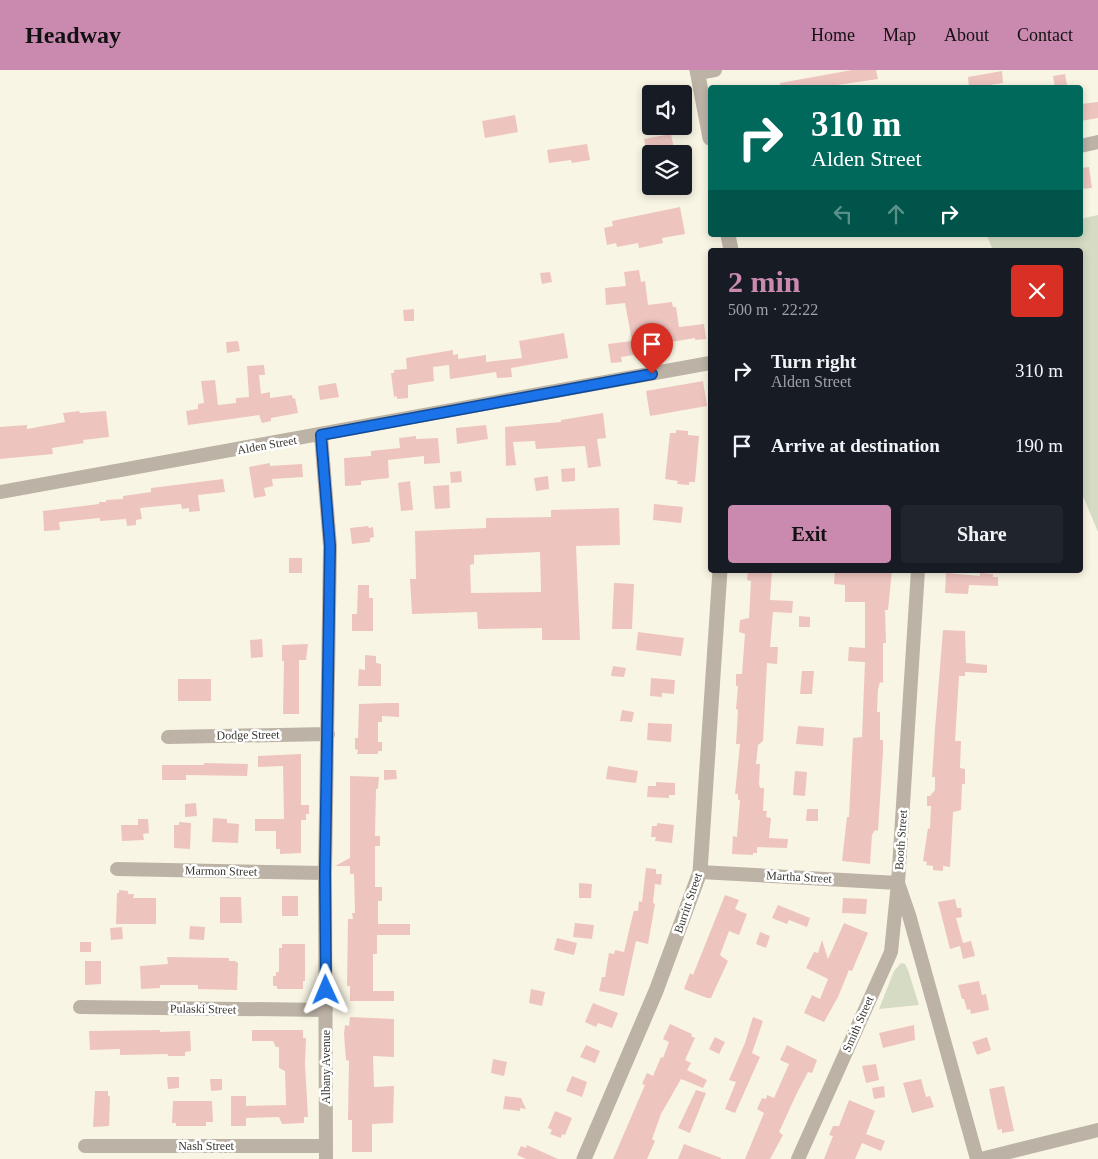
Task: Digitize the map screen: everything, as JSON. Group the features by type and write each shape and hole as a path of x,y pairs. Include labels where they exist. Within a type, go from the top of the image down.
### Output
{"street":[{"path":"708,127 698,72 715,70"},
{"path":"1083,145 1098,142"},
{"name":"Alden Street","path":"0,492 708,363"},
{"name":"Albany Avenue","path":"321,435 330,546 325,873 326,1153"},
{"name":"Burritt Street","path":"584,1159 656,991 700,872 720,573"},
{"name":"Booth Street","path":"918,573 898,883 909,915 979,1159"},
{"name":"Dodge Street","path":"168,737 328,734"},
{"name":"Marmon Street","path":"118,869 325,873"},
{"name":"Martha Street","path":"700,872 898,883"},
{"name":"Smith Street","path":"798,1159 890,952 898,883"},
{"name":"Pulaski Street","path":"80,1007 326,1010"},
{"path":"979,1159 1098,1130"},
{"name":"Nash Street","path":"85,1146 326,1153"}],"green space":[{"path":"1098,215 1098,532 1083,496 1083,248 992,248 987,237 1083,237 1083,218"},
{"path":"901,963 905,964 908,970 919,1005 879,1009 894,971"}],"building":[{"path":"852,70 876,70 878,79 837,85 780,85 780,83"},
{"path":"1002,71 1003,83 969,85 968,77"},
{"path":"1065,74 1067,85 1055,85 1053,76"},
{"path":"1098,102 1098,118 1083,120 1083,104"},
{"path":"515,115 518,132 485,138 482,121"},
{"path":"671,135 673,145 645,145 644,139"},
{"path":"587,144 590,160 572,163 571,160 549,163 547,150"},
{"path":"1089,167 1092,188 1083,189 1083,168"},
{"path":"680,207 685,234 662,238 663,243 639,248 638,243 617,247 616,243 607,245 604,228 613,226 612,221"},
{"path":"639,270 641,282 645,281 648,305 672,302 673,307 676,307 679,327 704,324 706,339 695,340 695,338 671,342 672,349 621,357 622,362 611,363 608,344 632,341 625,303 606,305 605,288 626,286 624,272"},
{"path":"550,272 552,282 542,284 540,273"},
{"path":"414,309 414,321 404,321 403,310"},
{"path":"564,333 568,358 511,368 512,377 497,378 496,372 450,379 449,365 433,367 434,381 408,385 408,398 397,399 397,396 394,397 391,373 394,373 394,370 407,369 406,358 453,350 453,355 458,354 458,359 486,355 486,362 522,358 519,341"},
{"path":"238,341 240,351 227,353 226,342"},
{"path":"264,365 265,375 259,375 261,394 270,392 270,398 292,395 293,399 295,398 298,413 271,418 271,421 262,423 259,415 188,425 186,411 198,409 198,404 204,403 201,381 215,380 218,405 236,403 236,398 249,397 247,366"},
{"path":"703,381 707,406 650,416 646,391"},
{"path":"336,383 339,397 320,400 318,386"},
{"path":"79,411 80,413 106,411 109,437 83,440 84,443 52,448 53,454 0,459 0,427 27,425 27,429 65,422 63,413"},
{"path":"603,413 606,438 597,439 601,466 588,468 585,446 536,449 535,441 513,442 516,465 506,466 505,427 561,422 561,420"},
{"path":"486,425 488,439 457,444 456,428"},
{"path":"676,430 688,431 688,435 699,436 695,482 689,482 689,485 677,484 678,481 665,479 670,433 676,433"},
{"path":"416,436 416,439 438,438 440,463 424,464 424,456 388,460 389,478 361,481 361,485 345,486 344,458 371,456 371,451 400,448 399,438"},
{"path":"270,463 270,466 302,464 303,477 272,479 273,486 264,488 266,496 254,498 249,467"},
{"path":"575,468 575,481 562,482 561,469"},
{"path":"461,471 462,482 451,483 450,472"},
{"path":"548,476 549,489 536,491 534,478"},
{"path":"223,479 225,492 198,495 200,511 189,512 189,508 182,509 181,504 140,508 142,519 136,520 136,525 127,526 126,519 100,521 100,518 59,522 60,530 44,531 43,511 99,504 99,502 106,502 106,500 123,499 123,496 151,492 151,488"},
{"path":"410,481 413,510 401,511 398,483"},
{"path":"449,485 450,508 435,509 433,486"},
{"path":"654,504 683,507 681,523 653,520"},
{"path":"619,508 620,545 576,546 580,640 542,640 542,628 478,629 477,612 412,614 410,579 416,579 415,531 486,528 486,518 551,517 551,510","holes":["540,552 541,592 471,593 470,565 474,564 474,555"]},
{"path":"368,526 369,528 373,527 374,537 370,538 370,542 352,544 350,528"},
{"path":"289,558 302,558 302,573 289,573"},
{"path":"748,573 772,573 770,600 793,601 792,613 773,612 770,647 778,647 777,664 767,663 763,741 758,745 756,764 760,764 760,788 764,788 763,811 767,811 766,817 771,818 769,838 788,839 787,848 757,847 757,853 753,853 753,855 732,854 733,836 737,837 740,800 738,800 738,794 735,794 740,744 736,744 738,686 736,686 736,674 742,674 745,634 739,632 740,620 749,618 751,581 747,580"},
{"path":"835,573 892,573 888,610 885,610 886,643 883,643 883,683 880,682 878,689 877,712 880,712 880,740 883,740 883,752 878,831 875,830 872,835 870,864 842,861 847,817 849,817 853,738 862,737 865,662 848,661 849,647 865,648 865,602 845,602 845,585 834,584"},
{"path":"946,573 980,576 980,573 993,574 993,577 998,577 998,586 969,585 968,594 945,593"},
{"path":"614,583 634,584 632,629 612,629"},
{"path":"358,585 369,585 369,598 373,598 373,631 352,631 352,614 357,614"},
{"path":"799,616 810,617 810,627 799,627"},
{"path":"943,630 965,631 966,663 987,665 987,673 965,672 965,676 959,676 955,741 961,741 960,768 965,769 965,784 962,784 961,810 953,812 950,867 943,866 943,871 933,870 933,866 926,865 927,862 923,861 928,828 930,829 931,806 927,806 927,796 930,796 935,790 935,777 932,777"},
{"path":"638,632 684,638 681,656 636,650"},
{"path":"262,639 263,657 251,658 250,640"},
{"path":"308,644 306,660 299,660 299,714 283,714 284,661 282,661 282,645"},
{"path":"365,655 376,656 376,663 381,664 381,686 358,686 359,669 365,670"},
{"path":"613,666 626,668 624,677 611,676"},
{"path":"802,671 814,671 812,694 800,694"},
{"path":"651,678 675,680 674,694 662,693 662,697 650,696"},
{"path":"178,679 211,679 211,701 178,701"},
{"path":"399,703 399,717 382,716 382,722 378,722 378,742 382,742 382,751 378,751 378,754 357,754 355,738 358,738 359,704"},
{"path":"622,710 634,712 632,722 620,721"},
{"path":"648,723 672,724 671,742 647,740"},
{"path":"798,726 824,728 823,746 796,744"},
{"path":"301,754 301,805 309,805 309,814 306,814 306,820 301,820 301,853 280,854 280,849 276,849 276,831 255,831 255,819 284,819 283,766 258,767 258,756"},
{"path":"204,763 248,764 247,776 186,775 186,780 162,780 162,765 204,765"},
{"path":"608,766 638,771 636,783 606,779"},
{"path":"384,770 396,770 397,779 384,780"},
{"path":"795,771 807,772 805,796 793,795"},
{"path":"350,776 379,777 378,789 376,789 375,836 380,836 380,846 375,846 375,887 382,887 382,901 378,901 378,924 410,924 410,935 377,935 377,954 373,954 373,991 394,991 394,1001 350,1001 350,986 347,986 348,919 353,919 352,913 355,913 354,874 350,874 350,866 335,866 350,858"},
{"path":"656,782 675,783 675,795 669,795 669,798 647,797 648,786 656,786"},
{"path":"196,803 197,816 185,817 185,804"},
{"path":"807,809 818,809 818,821 806,821"},
{"path":"213,818 227,819 227,823 239,824 238,843 212,842"},
{"path":"138,819 148,819 149,833 143,834 144,840 122,841 121,825 138,825"},
{"path":"179,822 191,823 190,849 174,848 174,825 179,825"},
{"path":"657,823 674,825 672,843 655,841 656,837 651,837 652,826 657,826"},
{"path":"646,868 656,869 656,874 662,874 661,885 655,884 653,903 655,904 648,944 636,941 624,996 599,991 602,977 605,977 609,953 614,954 615,950 624,952 634,911 638,911 639,901 642,902"},
{"path":"579,883 592,884 591,898 579,898"},
{"path":"119,890 128,891 128,894 134,894 133,898 156,898 156,924 116,924 117,893 119,893"},
{"path":"725,895 739,900 735,909 747,914 739,935 729,931 720,955 728,961 711,998 707,998 684,989 690,973 693,975"},
{"path":"282,896 298,896 298,916 282,916"},
{"path":"220,897 241,897 242,923 220,923"},
{"path":"843,898 867,899 866,914 842,913"},
{"path":"955,899 957,908 961,908 962,917 956,918 963,943 971,941 975,956 963,959 960,946 950,949 938,902"},
{"path":"778,905 810,918 807,927 789,920 787,924 772,918"},
{"path":"575,923 594,925 592,939 573,937"},
{"path":"844,923 868,933 852,971 849,970 838,997 824,1022 804,1013 812,995 820,999 828,979 806,968 814,952 818,953 822,940 828,959"},
{"path":"190,926 205,927 204,940 189,939"},
{"path":"122,927 123,939 111,940 110,928"},
{"path":"760,932 770,936 766,948 756,944"},
{"path":"557,938 577,943 574,955 554,950"},
{"path":"80,942 91,942 91,952 80,952"},
{"path":"282,944 305,944 305,981 303,981 303,989 277,989 277,986 273,986 273,976 276,976 276,972 279,972 279,948 282,948"},
{"path":"167,957 229,958 229,961 238,963 237,990 198,989 198,985 160,985 160,988 141,989 140,966 168,964"},
{"path":"85,961 101,961 101,984 85,985"},
{"path":"979,981 982,995 986,994 989,1010 971,1014 970,1009 967,1010 964,999 962,999 958,985"},
{"path":"531,989 545,992 542,1006 529,1003"},
{"path":"593,1003 618,1013 612,1028 598,1023 596,1027 585,1022"},
{"path":"350,1017 394,1019 394,1057 373,1056 374,1087 394,1086 393,1123 372,1124 372,1152 352,1152 352,1120 348,1120 349,1061 346,1060 344,1034 345,1025 349,1026"},
{"path":"753,1017 763,1021 752,1053 760,1057 735,1113 725,1109 736,1082 729,1080 745,1043"},
{"path":"670,1024 692,1034 691,1036 695,1038 685,1060 691,1063 687,1070 707,1080 703,1088 681,1079 661,1114 652,1139 655,1141 647,1159 613,1159 645,1085 642,1084 647,1073 653,1076 661,1057 663,1058 669,1042 663,1039"},
{"path":"914,1025 915,1040 883,1048 879,1033"},
{"path":"160,1030 160,1032 190,1031 191,1051 185,1052 185,1056 168,1056 168,1054 120,1055 120,1049 90,1050 89,1031"},
{"path":"252,1030 303,1030 303,1038 306,1038 305,1064 308,1117 304,1117 304,1123 282,1124 279,1117 246,1118 246,1126 231,1126 231,1096 246,1096 246,1106 286,1105 285,1071 279,1068 279,1047 276,1047 273,1041 252,1041"},
{"path":"715,1037 725,1042 719,1054 709,1049"},
{"path":"987,1037 991,1050 977,1055 972,1042"},
{"path":"586,1045 600,1051 595,1063 580,1057"},
{"path":"787,1045 817,1060 812,1073 808,1072 796,1095 779,1132 783,1135 770,1159 745,1159 764,1113 757,1109 762,1098 766,1099 767,1095 774,1098 789,1064 780,1060"},
{"path":"493,1059 507,1062 504,1076 491,1073"},
{"path":"876,1064 879,1080 866,1083 862,1066"},
{"path":"572,1076 587,1082 582,1097 566,1091"},
{"path":"167,1077 179,1077 179,1088 168,1089"},
{"path":"210,1079 222,1079 222,1090 211,1091"},
{"path":"921,1079 926,1097 930,1096 934,1107 912,1113 903,1083"},
{"path":"884,1086 885,1097 874,1099 872,1088"},
{"path":"1004,1086 1014,1131 1002,1133 1002,1129 998,1130 997,1127 989,1089"},
{"path":"696,1090 706,1093 690,1133 678,1128"},
{"path":"95,1091 108,1091 108,1096 110,1096 109,1126 93,1127"},
{"path":"505,1096 521,1098 526,1109 520,1108 520,1111 503,1109"},
{"path":"849,1100 875,1111 866,1134 885,1141 881,1151 862,1143 855,1159 824,1159 833,1136 829,1135 833,1126 839,1126"},
{"path":"173,1101 212,1101 213,1122 206,1122 206,1126 176,1126 176,1123 172,1123"},
{"path":"555,1111 572,1118 565,1135 562,1134 561,1138 550,1134 552,1130 548,1128"},
{"path":"684,1144 721,1158 721,1159 678,1159"},
{"path":"527,1145 558,1159 526,1159 517,1155 521,1146 526,1148"}],"route":[{"path":"326,990 325,873 330,546 321,435 652,374"}]}
